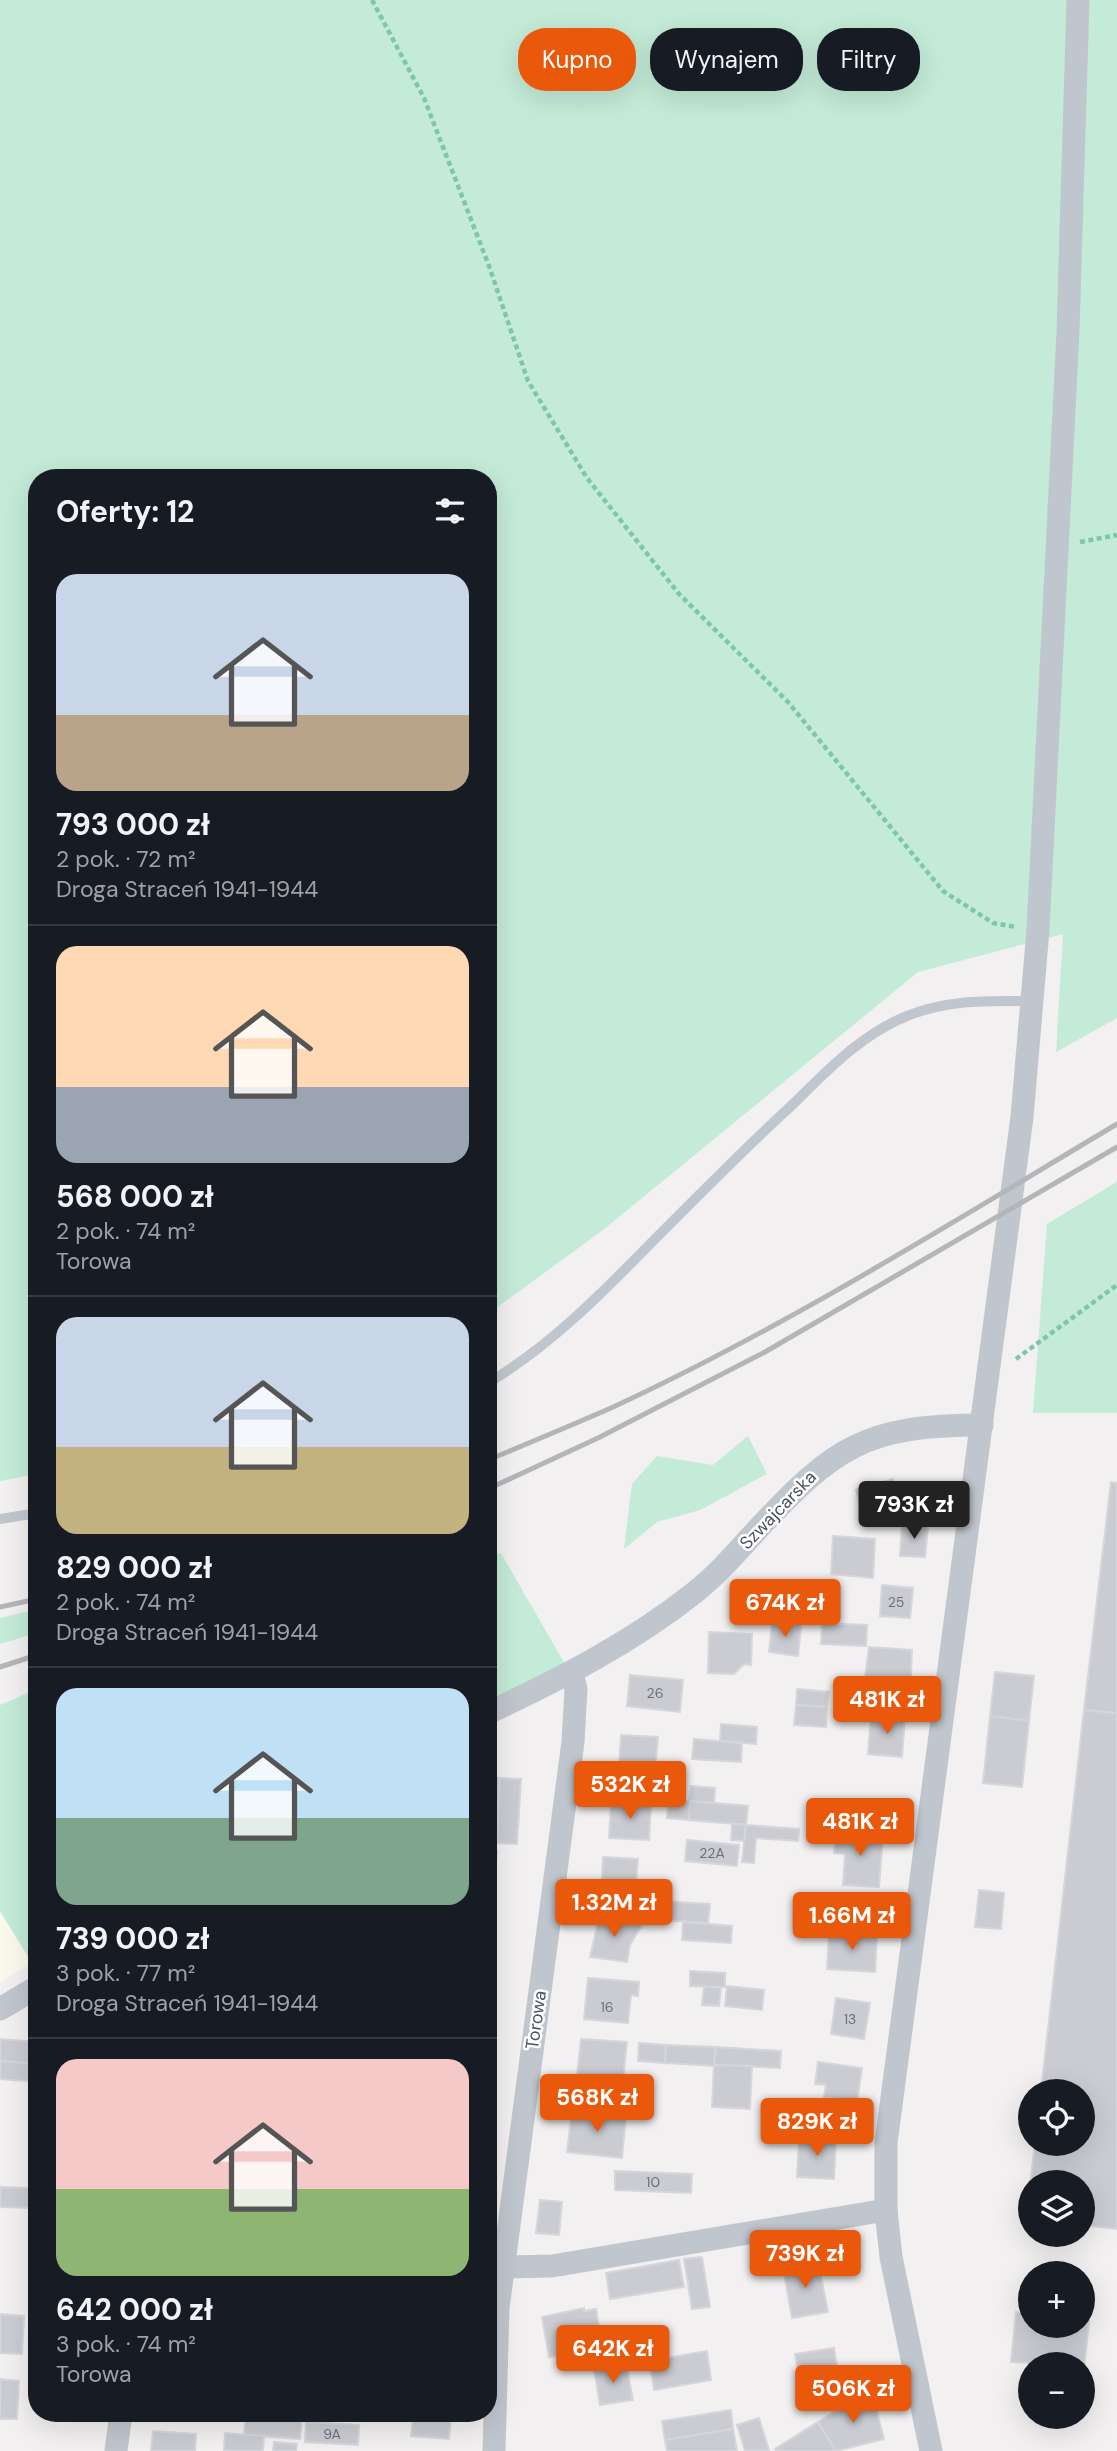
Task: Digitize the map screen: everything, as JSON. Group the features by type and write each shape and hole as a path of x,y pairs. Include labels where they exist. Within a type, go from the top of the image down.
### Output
{"street":[{"path":"932,2451 891,2258 886,2210 886,2143 1022,1117 1038,930 1068,331 1078,0"},
{"name":"Szwajcarska","path":"497,1709 572,1673 695,1592 732,1559 802,1482 847,1449 904,1430 941,1425 982,1425"},
{"name":"Torowa","path":"497,2344 503,2267 573,1742 576,1689 572,1673"},
{"path":"0,2010 28,1993"},
{"path":"503,2267 552,2266 886,2210"},
{"path":"116,2451 120,2422"},
{"name":"Torowa","path":"494,2451 495,2422"}],"lane":[{"path":"497,1377 536,1350 584,1310 731,1162 863,1041 903,1017 941,1005 970,1000 1032,1000"},
{"path":"0,1519 28,1514"}],"path":[{"path":"372,0 424,97 489,266 528,381 587,478 679,594 788,702 943,891 993,923 1038,930"},
{"path":"1057,542 1080,542 1117,535"},
{"path":"988,1379 1117,1285"}],"shaded area":[{"path":"0,1911 28,1956 28,1965 0,1982"}],"green space":[{"path":"0,0 1117,0 1117,1018 1056,1052 1063,934 918,972 603,1230 497,1307 497,469 28,469 28,1476 0,1481"},
{"path":"1117,1182 1117,1413 1033,1413 1047,1224"},
{"path":"748,1436 767,1474 700,1510 657,1522 624,1549 632,1484 657,1456 713,1465"},
{"path":"501,1553 566,1666 497,1698 497,1554"},
{"path":"28,1611 28,1636 0,1644 0,1618"},
{"path":"28,1693 28,1956 0,1911 0,1705"}],"building":[{"path":"893,1479 898,1496 861,1507 856,1490"},
{"path":"1111,1482 1117,1483 1117,1713 1084,1710"},
{"path":"902,1524 928,1526 925,1557 900,1556"},
{"path":"833,1536 875,1539 873,1578 831,1574"},
{"path":"882,1585 913,1588 910,1618 880,1616"},
{"path":"772,1623 801,1626 798,1656 769,1652"},
{"path":"822,1623 867,1625 866,1646 821,1644"},
{"path":"709,1632 752,1634 751,1665 744,1664 734,1674 708,1673"},
{"path":"869,1647 912,1650 910,1696 863,1693"},
{"path":"995,1672 1034,1676 1029,1721 990,1716"},
{"path":"630,1675 683,1680 680,1712 627,1706"},
{"path":"797,1689 829,1692 827,1707 796,1705"},
{"path":"796,1705 827,1707 826,1727 794,1725"},
{"path":"1084,1710 1117,1713 1117,2229 1095,2226 1095,2170 1032,2170 1034,2156 1095,2156 1095,2079 1042,2079"},
{"path":"871,1715 905,1717 902,1757 868,1754"},
{"path":"990,1716 1029,1721 1022,1787 983,1783"},
{"path":"721,1724 757,1727 756,1744 720,1741"},
{"path":"621,1735 658,1737 655,1769 619,1767"},
{"path":"694,1739 742,1743 741,1762 692,1759"},
{"path":"497,1778 500,1778 498,1824"},
{"path":"500,1778 521,1779 517,1844 497,1843"},
{"path":"691,1786 715,1788 714,1803 689,1801"},
{"path":"668,1800 690,1801 689,1820 667,1818"},
{"path":"690,1801 748,1806 746,1825 689,1820"},
{"path":"611,1802 651,1804 649,1840 609,1838"},
{"path":"732,1824 746,1825 744,1841 731,1840"},
{"path":"746,1825 799,1829 798,1841 756,1838 754,1863 742,1862"},
{"path":"836,1831 883,1835 879,1887 843,1885 845,1854 834,1853"},
{"path":"687,1840 739,1845 737,1866 685,1861"},
{"path":"603,1857 638,1859 635,1898 601,1896"},
{"path":"979,1890 1004,1893 1001,1929 975,1927"},
{"path":"662,1901 710,1904 708,1923 661,1920"},
{"path":"599,1918 643,1923 630,1945 627,1962 590,1957"},
{"path":"683,1922 732,1926 731,1943 682,1940"},
{"path":"829,1932 877,1935 875,1972 827,1969"},
{"path":"690,1971 725,1973 725,1987 690,1986"},
{"path":"588,1978 639,1982 638,1996 631,1995 628,2023 584,2019"},
{"path":"727,1986 764,1990 762,2010 725,2006"},
{"path":"704,1987 721,1987 719,2006 702,2005"},
{"path":"836,1998 870,2003 864,2039 831,2034"},
{"path":"0,2039 28,2041 28,2063 0,2061"},
{"path":"581,2039 627,2042 623,2079 577,2076"},
{"path":"639,2043 666,2045 665,2063 638,2061"},
{"path":"666,2045 716,2047 714,2066 665,2063"},
{"path":"716,2047 781,2051 780,2068 714,2065"},
{"path":"0,2061 28,2063 28,2081 0,2079"},
{"path":"818,2062 862,2068 857,2102 824,2097 826,2085 815,2084"},
{"path":"714,2065 752,2066 750,2109 712,2107"},
{"path":"572,2110 626,2116 622,2158 567,2152"},
{"path":"799,2137 836,2138 834,2179 797,2177"},
{"path":"615,2171 692,2174 691,2193 615,2190"},
{"path":"0,2187 28,2188 28,2208 0,2207"},
{"path":"540,2200 562,2202 559,2235 536,2233"},
{"path":"702,2257 710,2307 692,2309 684,2259"},
{"path":"679,2260 684,2287 610,2299 606,2273"},
{"path":"818,2261 828,2312 792,2318 783,2267"},
{"path":"584,2308 584,2311 596,2309 600,2333 589,2335 592,2349 549,2357 542,2317"},
{"path":"1016,2312 1018,2338 1087,2338 1086,2352 1018,2352 1018,2362 1011,2362"},
{"path":"0,2314 24,2316 22,2354 0,2353"},
{"path":"834,2348 841,2392 803,2399 795,2354"},
{"path":"707,2351 711,2380 654,2390 650,2361"},
{"path":"626,2364 633,2400 600,2405 594,2369"},
{"path":"0,2379 19,2381 17,2419 0,2419"},
{"path":"872,2394 884,2439 836,2451 818,2422 844,2406"},
{"path":"731,2410 733,2429 665,2440 662,2421"},
{"path":"759,2418 769,2450 745,2451 737,2425"},
{"path":"245,2422 302,2422 300,2439 244,2435"},
{"path":"306,2422 359,2425 358,2445 305,2442"},
{"path":"413,2422 451,2422 449,2439 411,2436"},
{"path":"818,2422 836,2451 775,2449"},
{"path":"733,2429 737,2451 667,2451 665,2440"},
{"path":"153,2431 196,2434 195,2451 151,2451"},
{"path":"225,2433 264,2436 263,2451 224,2451"},
{"path":"274,2442 297,2444 296,2451 273,2451"}],"railway":[{"path":"497,1456 611,1408 741,1343 867,1273 1117,1124"},
{"path":"497,1485 598,1438 765,1352 1117,1147"},
{"path":"0,1607 28,1601"},
{"path":"0,1667 28,1658"}]}
